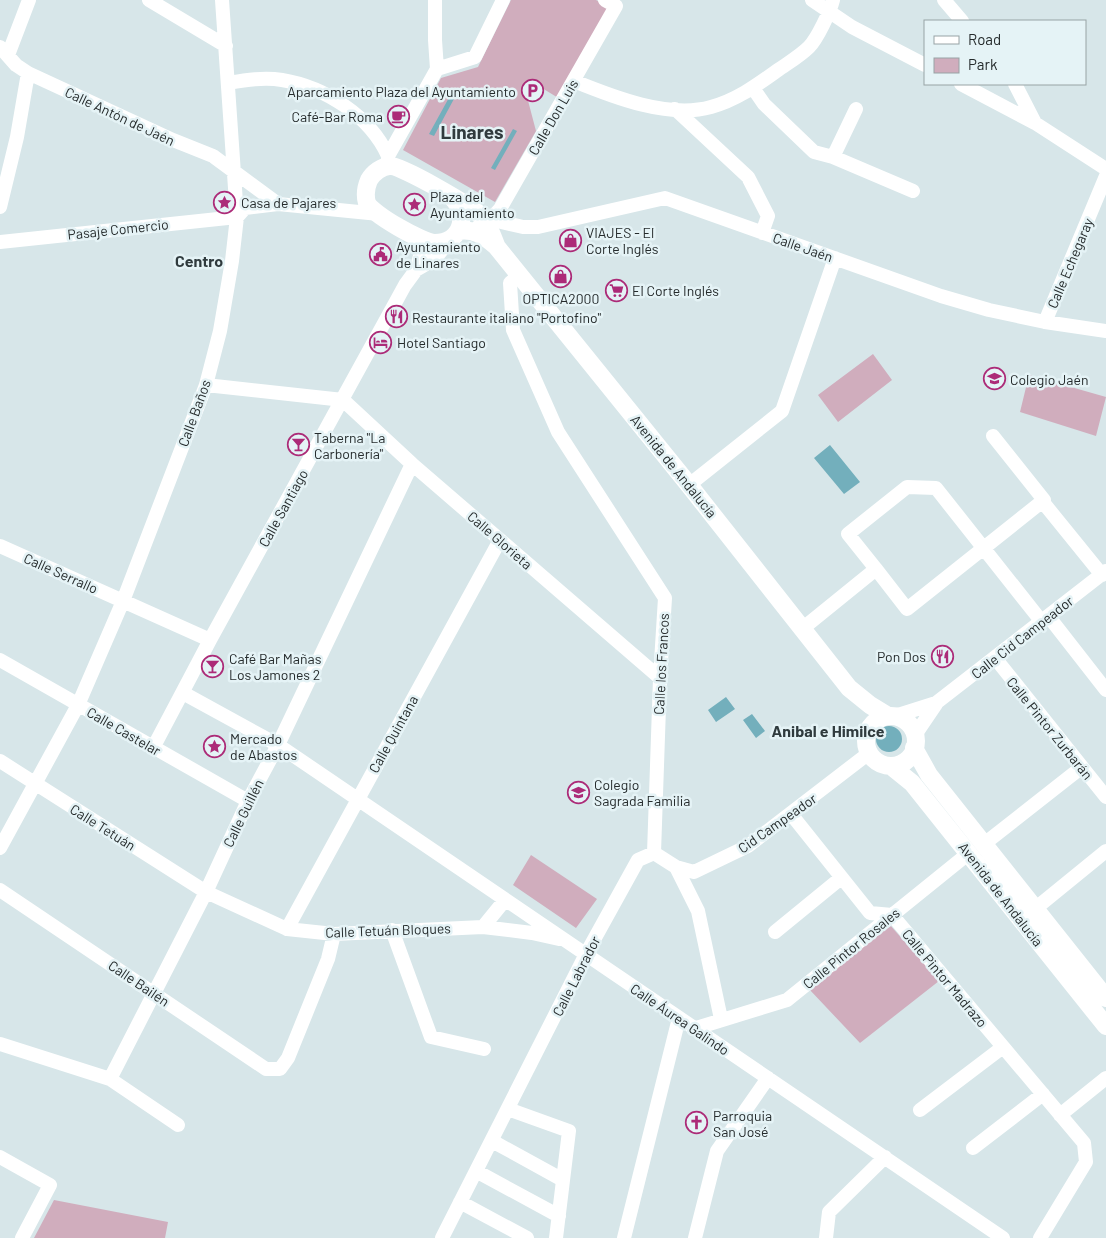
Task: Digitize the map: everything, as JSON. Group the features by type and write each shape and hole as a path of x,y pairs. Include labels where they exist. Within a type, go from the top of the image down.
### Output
{"main road":[{"path":"388,161 448,194 494,222 496,246 478,233 458,233 436,243 429,242 409,232 379,214 367,203 366,189 373,175 388,161"},
{"path":"448,194 457,202 461,210 462,218 458,233"},
{"name":"Avenida de Andalucía","path":"496,246 689,485 849,688 860,715 868,744"},
{"name":"Avenida de Andalucía","path":"849,688 892,716"},
{"path":"892,716 909,724 915,742 911,755 906,761 891,766 878,762 868,744 874,723 892,716"},
{"name":"Avenida de Andalucía","path":"915,742 929,774 976,848 1106,1026"},
{"name":"Avenida de Andalucía","path":"891,766 912,783 1036,908 1106,998"}],"street":[{"path":"4,51 29,0"},
{"path":"149,0 226,46"},
{"name":"Calle Baños","path":"0,848 78,705 123,601 206,385 220,331 232,261 237,217 222,0"},
{"path":"437,69 474,57 503,0"},
{"name":"Calle Don Luis","path":"494,222 494,218 616,6 606,0"},
{"path":"812,0 832,5 852,27 924,64"},
{"path":"944,0 961,20"},
{"path":"388,161 437,69 432,2"},
{"path":"574,81 630,102 675,109 696,110 710,107 728,101 753,88 810,47 832,5"},
{"name":"Calle Antón de Jaén","path":"4,51 16,65 28,74 173,140 213,156 278,204"},
{"path":"0,207 17,138 28,74"},
{"path":"228,82 256,79 283,80 324,94 339,102 374,132 382,143 388,161"},
{"path":"963,85 1035,123 1106,169"},
{"path":"1016,85 1035,123"},
{"path":"753,88 764,104 814,152 833,157 913,191"},
{"path":"675,109 748,177 768,216 762,233"},
{"path":"833,157 856,109"},
{"name":"Calle Echegaray","path":"1045,322 1106,176"},
{"name":"Calle Jaén","path":"494,222 523,227 538,227 665,198 941,296 989,310 1045,322 1106,331"},
{"path":"237,217 245,208 278,204 379,214"},
{"name":"Pasaje Comercio","path":"0,242 237,217"},
{"path":"458,233 494,222"},
{"name":"Calle Santiago","path":"153,748 210,640 405,285 416,270 422,249 419,242 409,232"},
{"name":"Calle Santiago","path":"416,270 432,261 458,233"},
{"path":"689,485 782,411 835,258"},
{"name":"Calle los Francos","path":"519,275 510,284 513,330 558,432 665,598 660,678 654,853"},
{"path":"206,385 343,400"},
{"name":"Calle Glorieta","path":"343,400 412,464 660,678"},
{"path":"994,436 1044,500 1042,501 1104,573"},
{"name":"Calle Guillén","path":"110,1079 206,892 412,464"},
{"path":"1042,501 983,548 908,608 848,534 907,487 936,488 983,548 1106,690"},
{"name":"Calle Quintana","path":"287,929 500,540"},
{"name":"Calle Serrallo","path":"0,546 210,640"},
{"path":"802,629 876,569"},
{"name":"Calle Cid Campeador","path":"892,716 936,703 1104,573"},
{"name":"Calle Pintor Zurbarán","path":"995,658 1106,797"},
{"name":"Calle Castelar","path":"0,660 248,802"},
{"name":"Calle Áurea Galindo","path":"182,693 278,744 1003,1238"},
{"name":"Calle Cid Campeador","path":"915,742 936,703"},
{"name":"Cid Campeador","path":"676,867 694,872 748,846 791,814 868,744"},
{"name":"Calle Tetuán","path":"0,762 206,892"},
{"name":"Avenida de Andalucía","path":"976,848 1082,767"},
{"path":"791,814 870,913 892,915"},
{"name":"Calle Pintor Rosales","path":"693,1028 787,1000 976,848"},
{"path":"1036,908 1106,851"},
{"path":"654,853 676,867 698,911 721,1019"},
{"name":"Calle Labrador","path":"442,1238 586,954 638,860 654,853"},
{"path":"775,932 842,878"},
{"name":"Calle Bailén","path":"0,890 266,1069 280,1069 288,1058 324,968 334,934"},
{"name":"Calle Tetuán Bloques","path":"206,892 287,929 334,934 483,927 532,933 567,941"},
{"path":"483,927 505,900"},
{"name":"Calle Pintor Madrazo","path":"892,915 1084,1143 1086,1162 1040,1238"},
{"path":"392,930 431,1038 484,1049"},
{"path":"624,1238 679,1018"},
{"path":"0,1044 110,1079 178,1125"},
{"path":"920,1110 1003,1046"},
{"path":"695,1238 717,1151 768,1078"},
{"path":"1060,1115 1106,1078"},
{"path":"973,1148 1043,1094"},
{"path":"508,1108 569,1131 556,1238"},
{"path":"492,1141 563,1180"},
{"path":"0,1157 50,1185 22,1238"},
{"path":"826,1238 829,1212 885,1157"},
{"path":"476,1171 559,1216"},
{"path":"460,1202 527,1238"}],"green space":[{"path":"511,0 596,0 610,8 560,99 537,85 526,93 536,131 495,202 403,150 441,78 478,67"},
{"path":"873,354 892,380 838,422 818,395"},
{"path":"1029,375 1106,397 1096,436 1020,412"},
{"path":"531,855 597,899 576,928 513,885"},
{"path":"890,925 939,981 860,1043 809,989"},
{"path":"54,1200 168,1222 165,1238 34,1238"}],"water":[{"path":"451,94 455,97 434,136 429,134"},
{"path":"513,129 517,131 495,170 491,168"},
{"path":"830,445 860,482 844,494 814,458"},
{"path":"726,697 735,709 716,722 708,710"},
{"path":"752,714 765,731 756,738 743,720"},
{"path":"889,726 898,730 902,739 898,748 889,752 880,748 876,739 880,730"}],"place":[{"name":"Aparcamiento Plaza del Ayuntamiento","path":"532,91"},
{"name":"Café-Bar Roma","path":"399,116"},
{"name":"Casa de Pajares","path":"225,202"},
{"name":"Plaza del Ayuntamiento","path":"414,204"},
{"name":"VIAJES - El Corte Inglés","path":"570,240"},
{"name":"Ayuntamiento de Linares","path":"380,254"},
{"name":"OPTICA2000","path":"561,276"},
{"name":"El Corte Inglés","path":"616,290"},
{"name":"Restaurante italiano \"Portofino\"","path":"396,317"},
{"name":"Hotel Santiago","path":"381,342"},
{"name":"Colegio Jaén","path":"994,379"},
{"name":"Taberna \"La Carbonería\"","path":"298,445"},
{"name":"Pon Dos","path":"942,656"},
{"name":"Café Bar Mañas Los Jamones 2","path":"213,666"},
{"name":"Mercado de Abastos","path":"214,746"},
{"name":"Colegio Sagrada Familia","path":"578,792"},
{"name":"Parroquia San José","path":"697,1123"}],"district":[{"name":"Linares","path":"472,131"},
{"name":"Centro","path":"199,260"},
{"name":"Anibal e Himilce","path":"828,730"}]}
